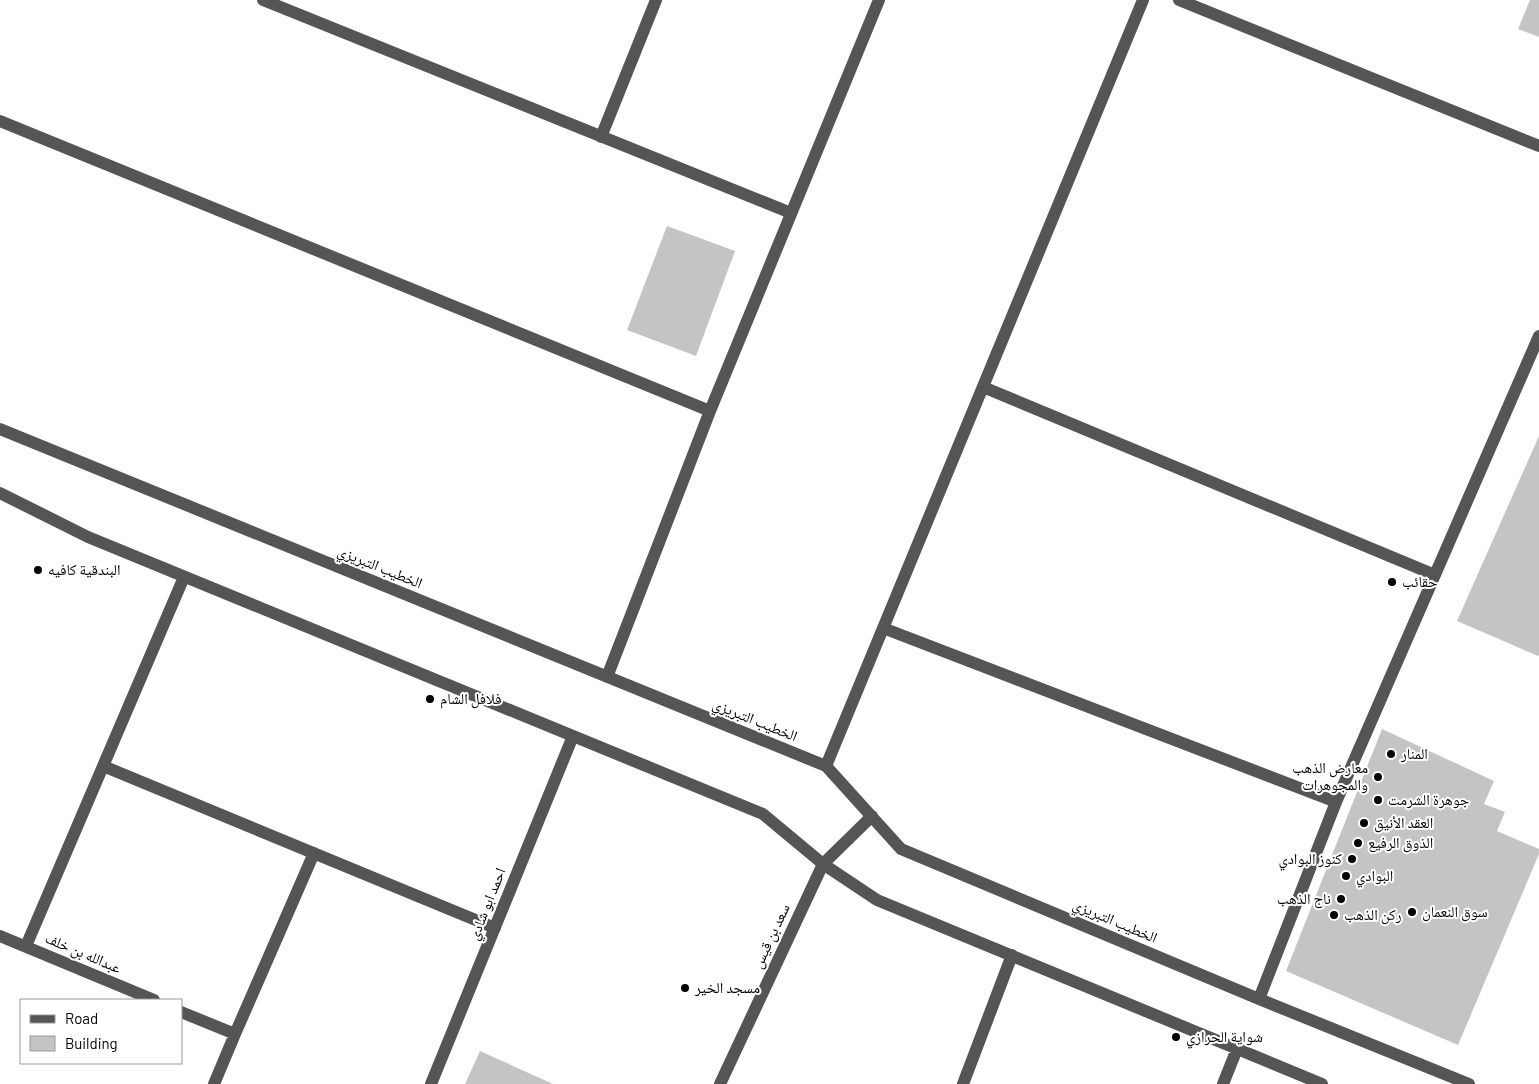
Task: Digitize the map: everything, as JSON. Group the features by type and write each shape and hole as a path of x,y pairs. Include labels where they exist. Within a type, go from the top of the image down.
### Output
{"street":[{"path":"263,0 791,214"},
{"path":"601,137 656,0"},
{"path":"607,677 710,412 878,0"},
{"path":"826,766 1143,0"},
{"path":"1179,0 1539,146"},
{"path":"0,121 710,412"},
{"path":"1259,999 1336,802 1539,336"},
{"path":"983,387 1435,574"},
{"name":"الخطيب التبريزي","path":"0,429 826,766 902,849 1259,999 1469,1084"},
{"path":"0,493 88,537 763,814 823,864 877,900 1322,1084"},
{"path":"26,946 184,577"},
{"path":"883,628 1336,802"},
{"name":"احمد ابو شادي","path":"431,1084 573,736"},
{"path":"104,766 495,928"},
{"name":"سعد بن قيس","path":"720,1084 823,864 872,816"},
{"path":"214,1084 234,1034 314,853"},
{"name":"عبدالله بن خلف","path":"0,936 152,999"},
{"path":"962,1084 1012,955"},
{"path":"182,1012 234,1034"},
{"path":"1223,1084 1237,1049"}],"building":[{"path":"1530,0 1539,0 1539,37 1518,29"},
{"path":"667,226 735,251 696,356 627,330"},
{"path":"1539,436 1539,655 1538,656 1457,621"},
{"name":"سوق النعمان","path":"1382,729 1494,781 1484,804 1505,812 1497,831 1539,849 1539,854 1458,1045 1286,971"},
{"path":"480,1051 553,1084 465,1084"}],"place":[{"name":"البندقية كافيه","path":"38,570"},
{"name":"حقائب","path":"1392,582"},
{"name":"فلافل الشام","path":"430,699"},
{"name":"المنار","path":"1391,754"},
{"name":"معارض الذهب والمجوهرات","path":"1378,777"},
{"name":"جوهرة الشرمت","path":"1378,800"},
{"name":"العقد الأنيق","path":"1364,823"},
{"name":"الذوق الرفيع","path":"1358,843"},
{"name":"كنوز البوادي","path":"1352,859"},
{"name":"البوادي","path":"1346,876"},
{"name":"ناج الذهب","path":"1341,899"},
{"name":"سوق النعمان","path":"1412,912"},
{"name":"ركن الذهب","path":"1334,915"},
{"name":"مسجد الخير","path":"685,988"},
{"name":"شواية الحرازي","path":"1176,1037"}]}
